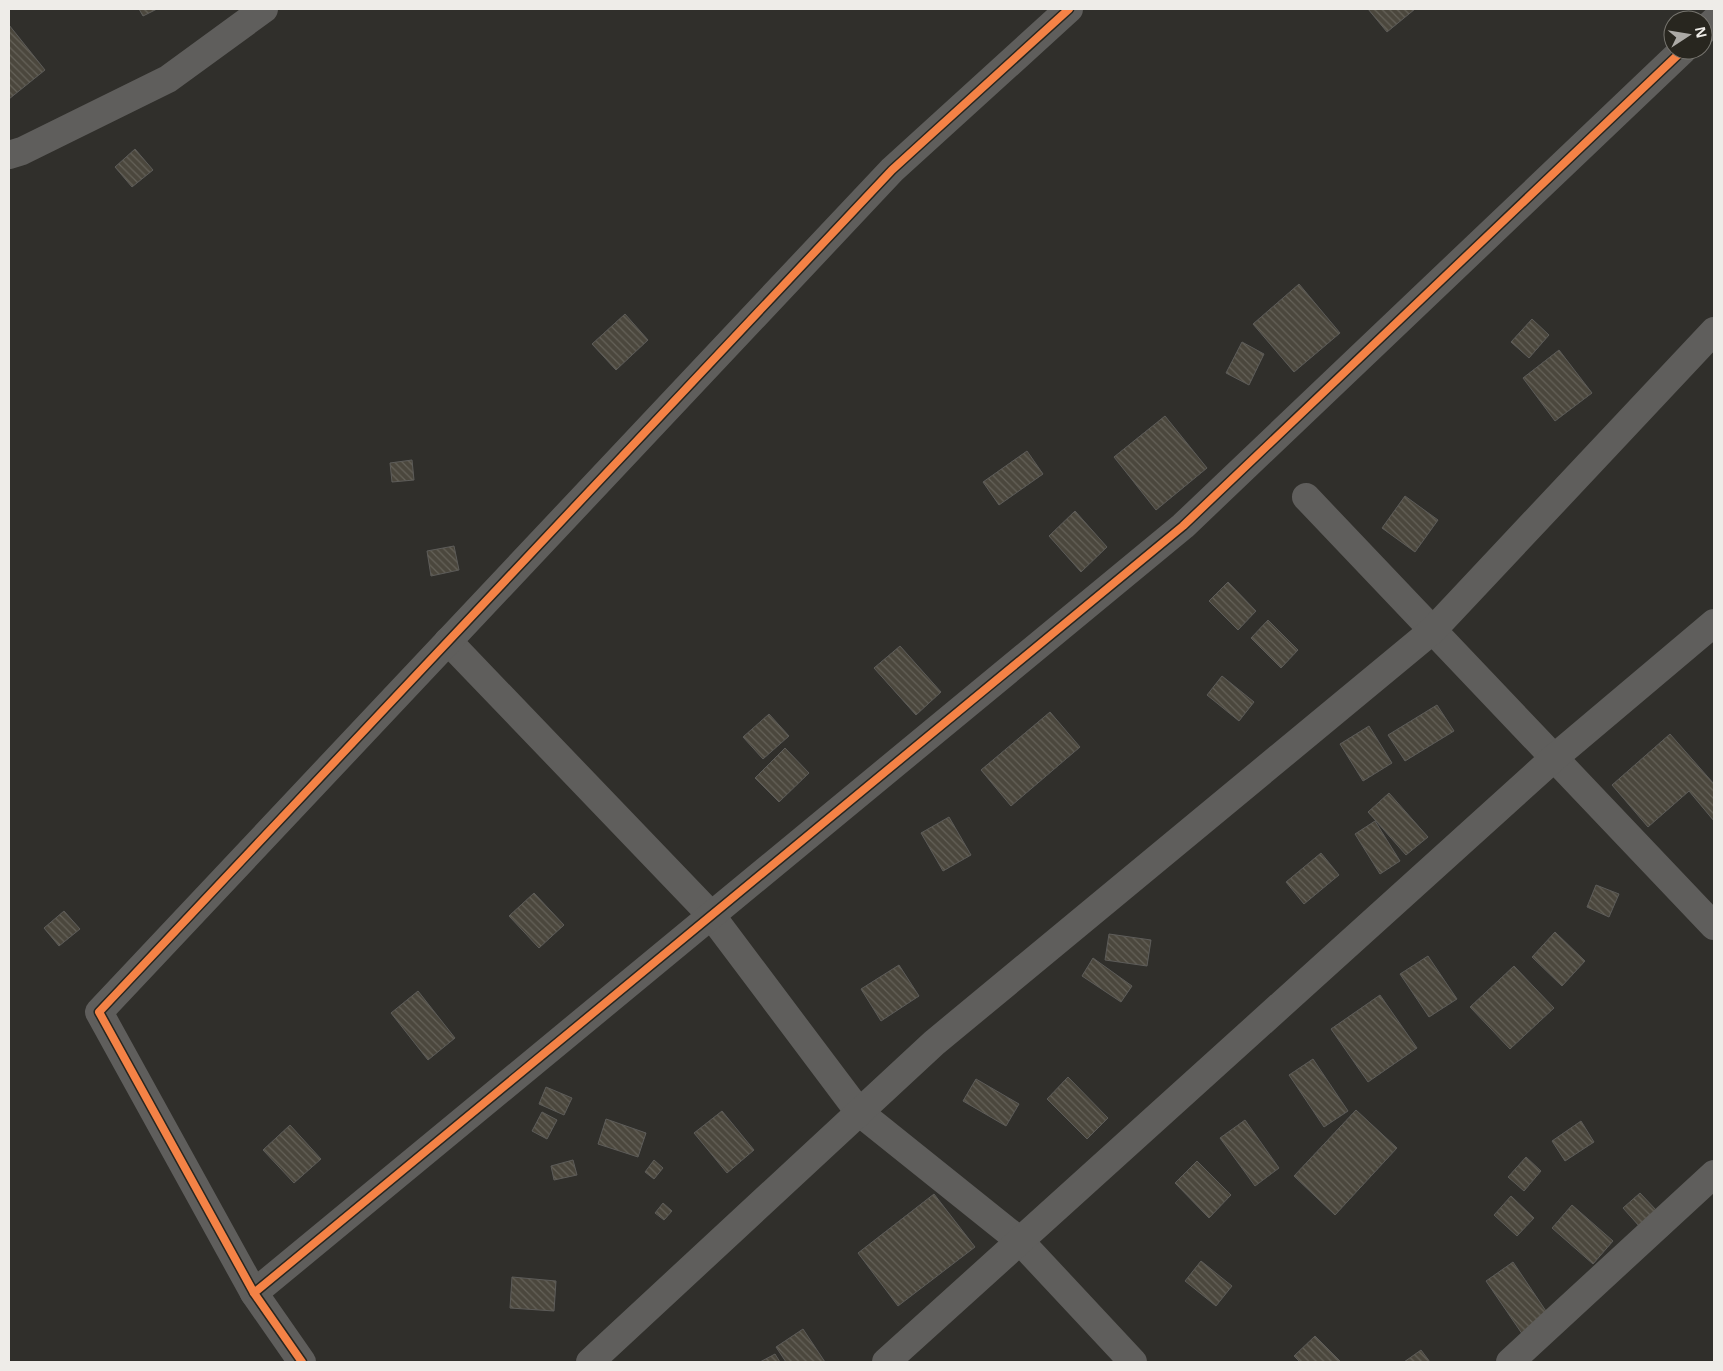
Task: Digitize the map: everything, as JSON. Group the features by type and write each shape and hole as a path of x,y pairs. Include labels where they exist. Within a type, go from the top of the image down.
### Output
{"street":[{"path":"9,155 22,151 168,79 264,9"},
{"path":"302,1362 254,1293 99,1012 892,170 1069,9"},
{"path":"254,1293 1183,526 1672,60"},
{"path":"590,1362 934,1043 1433,630 1714,331"},
{"path":"1306,497 1714,926"},
{"path":"886,1362 1554,758 1714,623"},
{"path":"448,641 711,915 859,1112 1020,1241 1133,1362"},
{"path":"1510,1362 1714,1174"}],"building":[{"path":"139,9 157,9 143,16"},
{"path":"1368,9 1415,9 1387,32"},
{"path":"9,25 45,70 9,99"},
{"path":"135,149 153,170 132,187 115,167"},
{"path":"1299,284 1340,333 1294,372 1253,324"},
{"path":"625,314 648,340 616,370 592,344"},
{"path":"1532,319 1549,335 1529,358 1511,342"},
{"path":"1242,342 1264,354 1249,385 1226,373"},
{"path":"1559,350 1592,393 1555,421 1523,378"},
{"path":"1165,416 1207,468 1156,510 1114,457"},
{"path":"1027,451 1043,474 999,505 983,482"},
{"path":"412,460 414,480 392,482 390,463"},
{"path":"1405,496 1438,520 1415,552 1382,528"},
{"path":"1075,511 1107,547 1081,572 1049,536"},
{"path":"454,546 459,570 431,576 427,551"},
{"path":"1228,582 1256,611 1238,630 1209,601"},
{"path":"1268,620 1298,650 1281,668 1251,638"},
{"path":"900,646 941,692 916,715 874,668"},
{"path":"1222,676 1254,702 1239,721 1207,695"},
{"path":"1437,705 1454,731 1405,761 1388,735"},
{"path":"1050,712 1080,747 1011,806 981,770"},
{"path":"769,714 789,736 763,759 743,737"},
{"path":"1369,726 1392,763 1363,781 1340,744"},
{"path":"1670,734 1714,784 1714,821 1689,791 1648,827 1612,785"},
{"path":"785,748 809,773 779,802 755,778"},
{"path":"1389,793 1428,837 1406,855 1368,812"},
{"path":"949,817 971,855 943,871 921,833"},
{"path":"1375,821 1400,861 1380,874 1355,834"},
{"path":"1321,853 1339,875 1304,904 1286,882"},
{"path":"1596,885 1619,894 1609,917 1587,907"},
{"path":"534,893 564,925 539,948 509,916"},
{"path":"64,911 80,929 59,946 44,928"},
{"path":"1555,932 1585,961 1562,986 1532,957"},
{"path":"1109,934 1151,940 1147,966 1105,960"},
{"path":"1428,956 1457,999 1429,1017 1400,974"},
{"path":"1093,958 1132,986 1121,1002 1082,976"},
{"path":"899,965 919,996 881,1021 861,989"},
{"path":"1514,966 1554,1008 1510,1049 1470,1007"},
{"path":"418,991 455,1038 428,1060 391,1013"},
{"path":"1380,995 1417,1048 1368,1082 1331,1029"},
{"path":"1313,1059 1348,1111 1324,1127 1289,1075"},
{"path":"1068,1077 1108,1118 1087,1139 1047,1099"},
{"path":"976,1079 1019,1104 1006,1126 963,1101"},
{"path":"546,1087 572,1098 564,1115 539,1104"},
{"path":"1356,1110 1397,1148 1335,1215 1294,1176"},
{"path":"722,1111 754,1150 727,1173 694,1133"},
{"path":"542,1112 557,1120 547,1139 532,1131"},
{"path":"606,1119 646,1133 638,1157 598,1144"},
{"path":"1245,1120 1279,1168 1255,1186 1220,1138"},
{"path":"1581,1121 1594,1142 1565,1161 1552,1141"},
{"path":"290,1125 321,1159 294,1183 263,1150"},
{"path":"1526,1157 1541,1171 1524,1191 1508,1177"},
{"path":"573,1160 577,1175 554,1180 551,1166"},
{"path":"654,1160 663,1168 654,1179 645,1172"},
{"path":"1197,1161 1231,1195 1209,1218 1175,1183"},
{"path":"1640,1193 1674,1229 1656,1245 1623,1208"},
{"path":"934,1194 975,1247 898,1306 858,1253"},
{"path":"1511,1196 1534,1218 1517,1236 1494,1215"},
{"path":"663,1203 672,1211 664,1220 655,1213"},
{"path":"1572,1205 1613,1241 1593,1264 1552,1228"},
{"path":"1201,1261 1232,1286 1216,1306 1185,1281"},
{"path":"1513,1262 1554,1323 1527,1341 1486,1281"},
{"path":"512,1277 556,1281 554,1311 510,1308"},
{"path":"803,1329 825,1362 786,1362 776,1347"},
{"path":"1315,1336 1341,1362 1300,1362 1294,1356"},
{"path":"1421,1350 1430,1362 1404,1362"},
{"path":"775,1354 780,1362 760,1362"}],"cycle path":[{"path":"302,1362 254,1293 99,1012 892,170 1069,9"},
{"path":"254,1293 1183,526 1672,60"}]}
